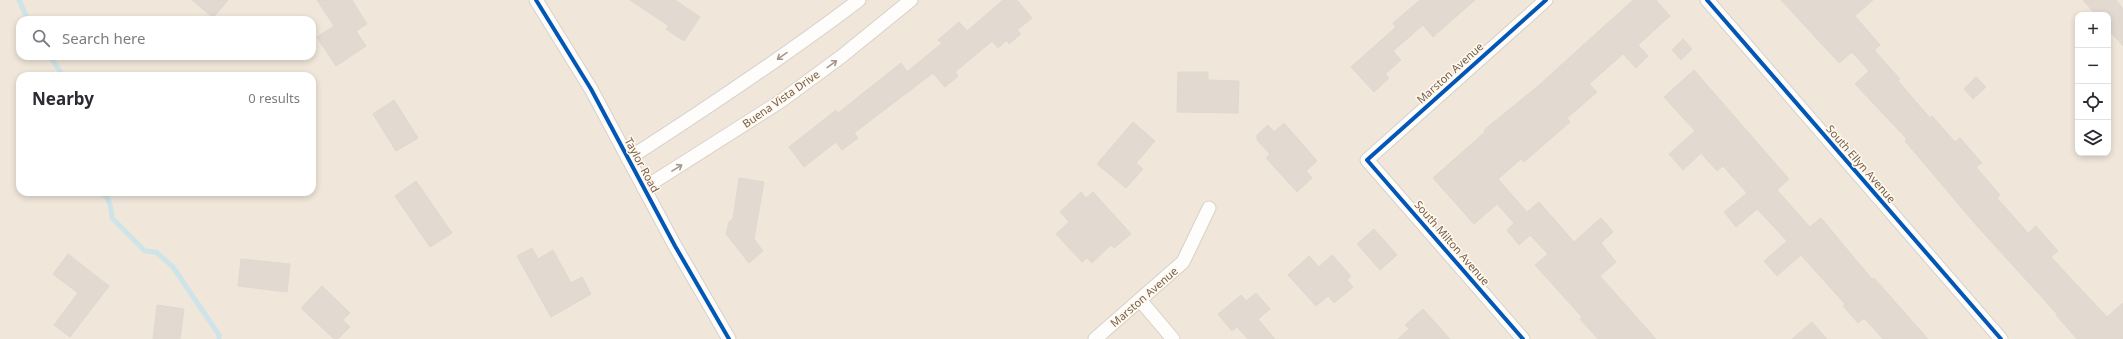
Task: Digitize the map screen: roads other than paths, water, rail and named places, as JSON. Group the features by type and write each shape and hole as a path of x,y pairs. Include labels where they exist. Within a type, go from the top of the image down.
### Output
{"street":[{"name":"Taylor Road","path":"536,0 591,89 698,288 729,339"},
{"path":"628,159 722,98 818,31 859,0"},
{"name":"Buena Vista Drive","path":"644,188 781,101 842,56 911,0"},
{"name":"Marston Avenue","path":"1367,160 1546,0"},
{"name":"South Ellyn Avenue","path":"1707,0 2001,339"},
{"name":"South Milton Avenue","path":"1367,160 1523,339"},
{"name":"Marston Avenue","path":"1095,339 1184,262 1209,208"},
{"path":"1140,300 1173,339"}],"waterway":[{"path":"19,0 26,16"},
{"path":"53,60 60,72"},
{"path":"105,196 108,199 112,218 145,251 156,252 173,267 219,335 219,339"}]}
